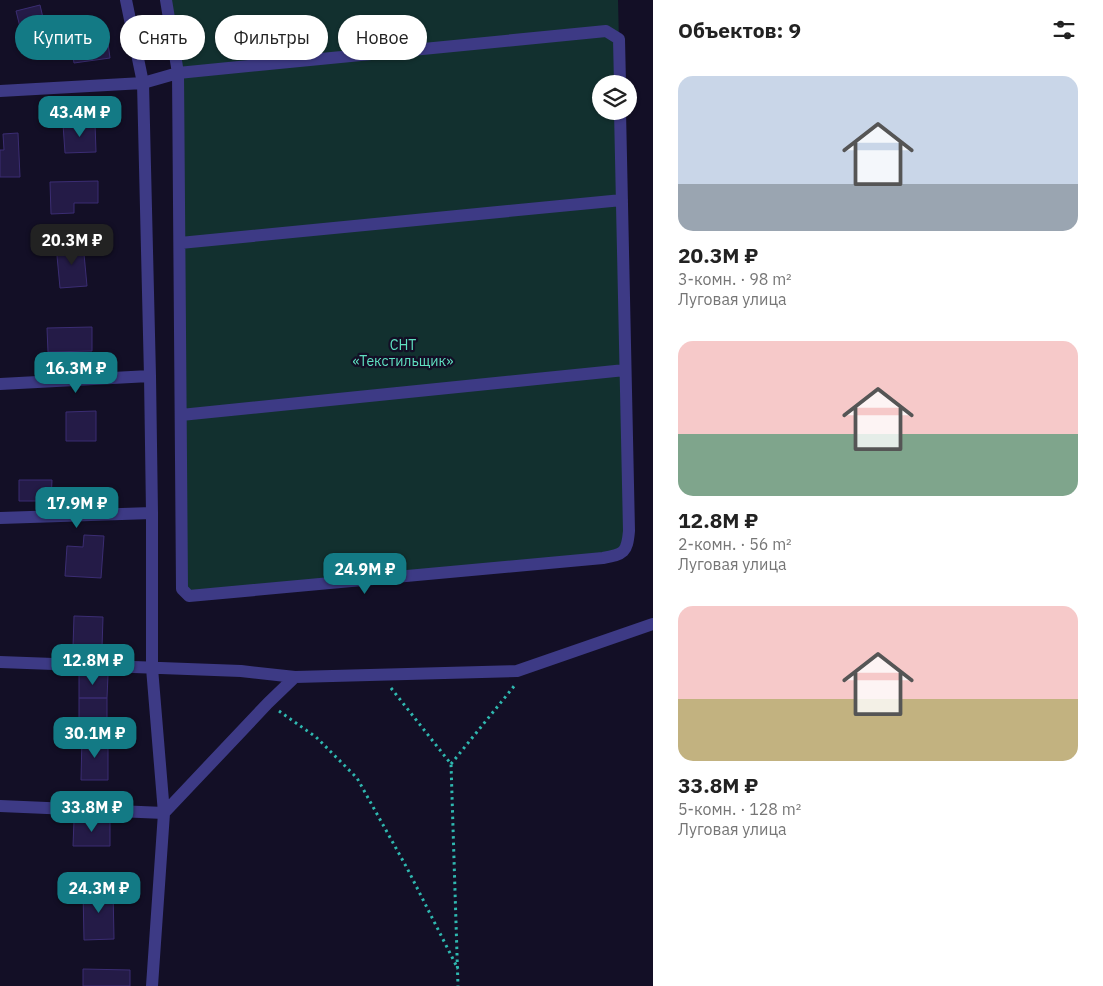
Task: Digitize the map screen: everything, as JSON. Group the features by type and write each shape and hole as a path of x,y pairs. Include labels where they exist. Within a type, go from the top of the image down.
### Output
{"street":[{"path":"126,0 143,83 150,376 152,668 164,813 152,986"},
{"path":"166,0 178,72 182,590 189,596 603,558 620,554 627,547 629,531 620,120"},
{"path":"0,91 143,83 178,72 606,31 619,40 620,75"},
{"path":"180,243 622,200"},
{"path":"181,415 625,370"},
{"path":"0,384 150,376"},
{"path":"0,518 152,512"},
{"path":"0,662 241,672 295,677 517,671 653,624"},
{"path":"0,806 164,813 295,677"}],"path":[{"path":"451,764 529,667"},
{"path":"380,674 451,764 458,986"},
{"path":"268,703 316,737 357,778 407,868 458,969"}],"green space":[{"name":"СНТ «Текстильщик»","path":"166,0 618,0 620,75 592,75 592,120 620,120 629,531 620,554 189,596 182,589 178,73 176,60 205,60 205,15 168,15"}],"building":[{"path":"40,5 42,15 17,15 16,11"},
{"path":"74,60 96,60 74,63"},
{"path":"95,123 96,152 65,153 63,124"},
{"path":"18,133 20,177 0,177 0,150 4,150 3,134"},
{"path":"98,181 98,203 74,203 74,213 51,214 50,182"},
{"path":"83,243 87,286 60,288 56,245"},
{"path":"92,327 92,351 48,352 47,328"},
{"path":"96,411 96,441 66,441 66,412"},
{"path":"19,480 52,480 51,501 19,501"},
{"path":"84,535 104,536 101,578 65,576 67,546 83,547"},
{"path":"74,616 103,617 102,648 73,647"},
{"path":"79,675 108,675 107,698 79,698"},
{"path":"79,698 107,698 107,720 79,720"},
{"path":"82,738 108,738 108,780 81,780"},
{"path":"74,820 110,821 110,846 73,846"},
{"path":"113,889 114,939 84,940 83,890"},
{"path":"83,969 130,970 130,986 83,986"}]}
